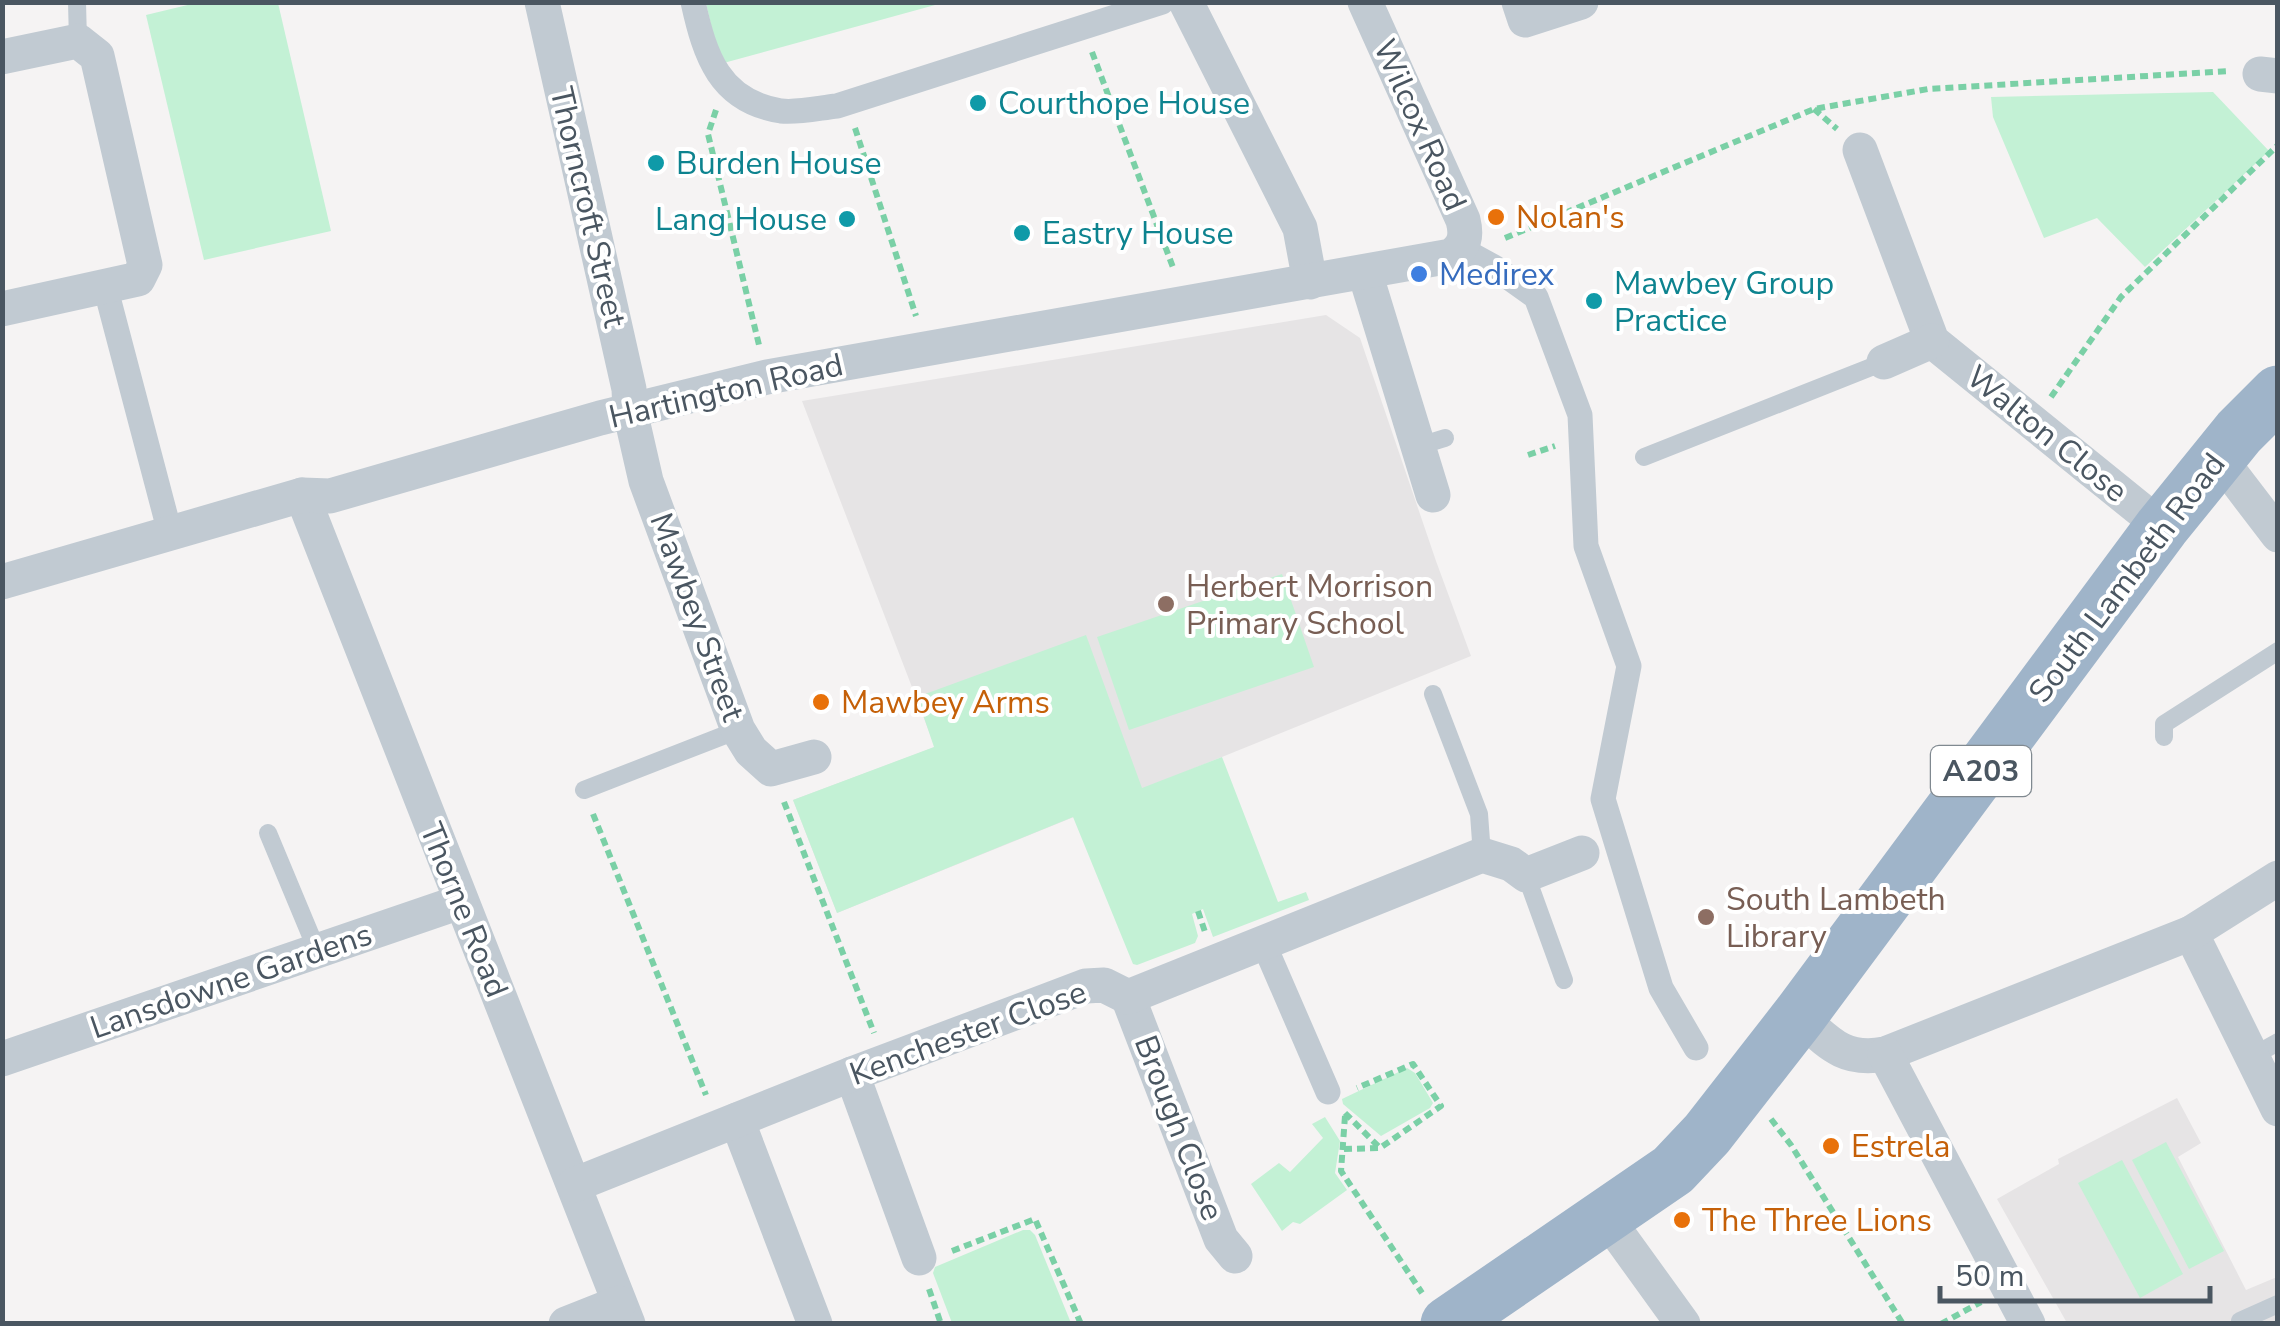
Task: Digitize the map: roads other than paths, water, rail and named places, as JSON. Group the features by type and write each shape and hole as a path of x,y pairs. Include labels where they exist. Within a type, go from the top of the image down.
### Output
{"highway":[{"name":"South Lambeth Road","path":"1440,1315 1674,1170 1708,1134 2162,527 2214,461 2278,394"}],"street":[{"name":"Thorncroft Street","path":"542,2 629,390 630,411"},
{"path":"693,2 703,45 725,86 749,102 784,112 847,103 1162,2"},
{"path":"1186,2 1300,228 1310,282"},
{"name":"Wilcox Road","path":"1365,2 1463,220 1465,240 1460,250"},
{"path":"1518,2 1525,20 1582,2"},
{"path":"2,56 78,41 97,56 145,265 138,279 2,309"},
{"path":"1848,139 1932,340 1884,362"},
{"path":"1460,250 1494,267 1536,297 1580,415 1586,546 1628,666 1603,800 1661,988 1696,1048"},
{"name":"Hartington Road","path":"2,582 302,494 330,496 630,411 767,377 1438,260 1460,250"},
{"path":"1365,273 1432,442 1433,495"},
{"path":"105,286 170,533"},
{"name":"Walton Close","path":"1932,340 2162,527"},
{"name":"Mawbey Street","path":"630,411 646,481 738,730 751,751 771,768 814,757"},
{"path":"2214,461 2232,476 2278,535"},
{"name":"Thorne Road","path":"302,494 623,1313"},
{"path":"1482,855 1511,864 1526,875 1582,853"},
{"name":"Kenchester Close","path":"574,1185 1086,986 1104,985 1128,997 1482,855"},
{"path":"1800,1016 1845,1052 1866,1058 1885,1054 2191,934 2278,878"},
{"name":"Lansdowne Gardens","path":"2,1058 460,902"},
{"path":"2191,934 2264,1049 2278,1109"},
{"path":"1264,942 1330,1095"},
{"name":"Brough Close","path":"1128,997 1222,1239 1234,1256"},
{"path":"1885,1054 2028,1324"},
{"path":"868,1068 918,1258"},
{"path":"728,1123 815,1324"},
{"path":"1605,1216 1684,1324"},
{"path":"566,1324 623,1313"}],"lane":[{"path":"78,2 78,41"},
{"path":"1644,457 1884,362"},
{"path":"2164,737 2164,724 2278,651"},
{"path":"1432,694 1479,814 1482,855"},
{"path":"584,790 738,730"},
{"path":"268,833 318,953"},
{"path":"1526,875 1564,980"},
{"path":"2240,1321 2278,1304"}],"place":[{"name":"Courthope House","path":"978,103"},
{"name":"Burden House","path":"656,163"},
{"name":"Nolan's","path":"1496,217"},
{"name":"Lang House","path":"847,219"},
{"name":"Eastry House","path":"1022,233"},
{"name":"Medirex","path":"1419,274"},
{"name":"Mawbey Group Practice","path":"1594,301"},
{"name":"Herbert Morrison Primary School","path":"1166,604"},
{"name":"Mawbey Arms","path":"821,702"},
{"name":"South Lambeth Library","path":"1706,917"},
{"name":"Estrela","path":"1831,1146"},
{"name":"The Three Lions","path":"1682,1220"}]}
